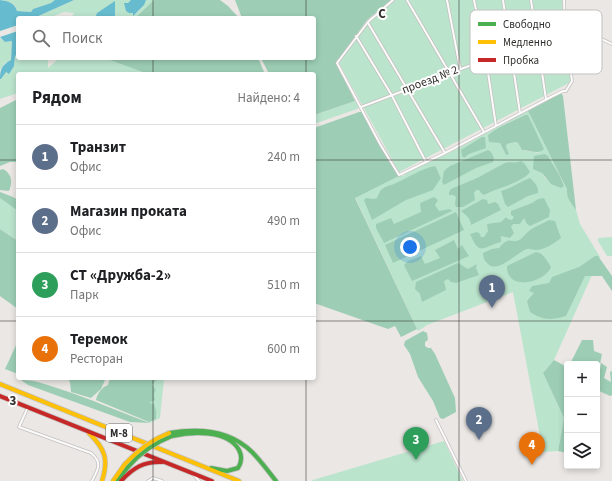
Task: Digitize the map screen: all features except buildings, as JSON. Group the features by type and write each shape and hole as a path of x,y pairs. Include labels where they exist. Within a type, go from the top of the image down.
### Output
{"main road":[{"name":"М-8","path":"0,384 239,481"},
{"name":"М-8","path":"0,396 212,481"},
{"path":"113,481 146,444 157,438 180,431 207,430 225,435 240,443 251,452 276,481"},
{"path":"88,432 104,450 106,471 102,481"},
{"path":"171,434 190,433 215,436 234,444 239,448 242,456 242,463 234,470 224,471 203,466"},
{"path":"121,481 140,464 154,461 164,462"},
{"path":"116,481 126,465"}],"street":[{"path":"393,0 368,22 356,36 337,64 398,174 401,174 445,153 546,99 566,91 572,81 571,74"},
{"path":"407,0 484,132"},
{"path":"447,0 460,68"},
{"path":"474,0 476,10"},
{"path":"503,0 505,10"},
{"path":"531,0 533,10"},
{"path":"564,0 564,10"},
{"path":"368,23 445,153"},
{"path":"356,36 391,94 426,162"},
{"name":"проезд № 2","path":"602,39 612,44"},
{"name":"проезд № 2","path":"360,107 470,65"},
{"path":"488,74 496,126"},
{"path":"514,74 520,113"},
{"path":"542,74 546,99"},
{"path":"28,407 19,427 91,453 97,459 99,464 92,481"},
{"path":"436,420 466,481"},
{"path":"192,473 199,481"},
{"path":"148,481 153,478 162,481"}],"green space":[{"path":"2,0 55,0 51,3 33,9 31,12 17,11 13,4"},
{"path":"74,0 131,0 128,3 125,3 133,15 137,13 146,0 154,0 137,16 115,16 115,2 97,13 96,16 72,16 74,13 64,12 54,16 38,16"},
{"path":"154,0 220,0 237,16 137,16"},
{"path":"235,0 391,0 367,20 336,63 355,101 316,114 316,72 268,72 262,60 316,60 316,16 241,16"},
{"path":"395,0 562,0 563,10 470,10 470,74 570,74 571,80 569,83 399,172 339,63 366,25"},
{"path":"0,38 5,42 12,41 11,60 4,64 0,70"},
{"path":"16,54 16,60 48,60 48,68 56,60 111,60 143,72 16,72 16,94 0,99 0,79 6,71 8,74 14,66"},
{"path":"110,60 259,60 264,72 143,72"},
{"path":"561,93 563,96 576,210 569,200 567,189 528,111"},
{"path":"16,100 16,162 10,162 0,166 0,108"},
{"path":"355,101 359,107 316,123 316,114"},
{"path":"528,111 568,189 567,193 571,204 576,210 580,224 600,257 554,360 543,373 564,418 558,451 543,452 513,292 427,325 418,331 355,197 399,176 403,176 407,172 445,155","holes":["525,115 539,153 522,150 518,143 515,142 507,144 506,155 500,143 488,135 503,125","548,156 564,186 546,179 542,173"]},
{"path":"362,112 399,176 355,198 417,329 401,337 395,326 388,329 316,304 316,127"},
{"path":"528,115 544,149 542,151 537,152 522,150 518,143 515,142 507,144 506,147 509,154 506,155 500,143 489,142 488,135 492,132 501,126"},
{"path":"482,137 485,137 486,148 469,154 464,158 461,150"},
{"path":"488,150 494,158 493,162 476,168 444,185 442,182 444,171 450,166"},
{"path":"545,154 548,156 560,176 564,186 561,188 551,184 542,173 533,169 534,156"},
{"path":"521,161 530,172 526,176 484,195 479,190 476,190 474,193 475,200 463,207 456,207 456,197 449,195 451,189 477,178 505,163"},
{"path":"435,166 441,178 433,190 406,200 372,220 364,200 366,198 377,198 384,188 420,171"},
{"path":"3,169 11,178 9,191 0,190 0,170"},
{"path":"530,178 537,186 538,193 528,196 508,207 505,204 501,191"},
{"path":"0,192 16,199 16,210 0,198"},
{"path":"434,197 438,200 435,205 439,211 450,209 452,211 384,243 376,228 376,224 391,218 394,224 421,212 420,203"},
{"path":"0,198 16,210 16,240 0,229"},
{"path":"544,198 550,210 549,217 530,226 524,218 520,224 513,224 511,227 514,233 510,238 501,236 501,242 485,248 479,248 476,246 470,234 477,232 481,237 484,237 488,231 487,224 501,222 506,217 512,220 514,217 511,215 511,211 532,203 538,199"},
{"path":"483,199 487,200 488,204 495,202 501,210 471,225 469,219 461,211"},
{"path":"456,212 464,230 393,263 385,245"},
{"path":"549,220 555,221 561,238 546,248 539,250 527,249 497,266 488,264 485,260 483,253 499,248 508,241 516,241 520,239 531,229"},
{"path":"0,229 16,240 16,308 0,296"},
{"path":"612,237 612,256 607,256 598,241 598,238"},
{"path":"454,240 458,249 462,245 469,256 412,281 404,265 408,261 421,256 425,264 440,258 435,250"},
{"path":"536,252 547,260 551,267 547,273 534,281 526,282 519,282 508,274 507,266"},
{"path":"595,256 598,256 612,276 612,291 602,276 585,276 566,316 548,319 539,317 530,312 527,301 534,293 529,291 532,286 549,283 552,277 579,267"},
{"path":"458,263 468,269 477,264 476,268 479,275 456,283 451,282 448,279 444,281 446,290 422,302 420,294 415,289 416,282"},
{"path":"423,331 427,333 428,340 425,342 425,346 431,348 435,354 455,398 456,412 443,419 440,418 433,401 418,377 410,354 404,345 405,341"},
{"path":"582,340 593,340 594,351 602,354 600,364 600,361 572,361"},
{"path":"16,345 16,373 5,369"},
{"path":"554,360 564,365 564,418 543,373"},
{"path":"601,363 607,367 604,378 611,382 610,372 612,371 612,395 610,396 600,391"},
{"path":"21,380 35,381 69,392 150,423 130,422 28,385"},
{"path":"68,380 105,380 101,389 91,398 71,392"},
{"path":"109,380 157,380 152,385 156,390 154,394 155,400 149,403 154,404 156,419 149,422 96,400 100,391 108,385"},
{"path":"157,380 164,380 160,418 150,423 149,422 156,419 148,404 152,385"},
{"path":"564,418 564,452 558,451"},
{"path":"444,441 463,481 312,481 313,480"}],"water":[{"path":"0,0 11,3 15,6 17,11 31,12 33,9 51,3 55,0 74,0 38,16 16,16 16,26 0,31"},
{"path":"131,0 146,0 144,5 133,16 133,13 126,11 124,3 128,3"},
{"path":"115,1 115,16 96,16 97,13"},
{"path":"16,32 16,55 14,66 9,74 6,72 1,79 0,73 2,68 11,60 12,41 5,42 0,37"}],"traffic: fast":[{"path":"169,433 180,431 213,432 234,439 252,452 276,481"},
{"path":"172,436 198,433 218,435 233,443 241,454 241,461 238,468 227,471 211,468"},
{"path":"128,467 137,457 148,449 172,436"},
{"path":"117,481 128,467"}],"traffic: slow":[{"path":"0,384 239,481"},
{"path":"89,433 99,444 104,455 105,466 102,481"},
{"path":"125,464 145,446 169,433"},
{"path":"113,481 125,464"}],"traffic: jam":[{"path":"0,396 212,481"},
{"path":"121,481 139,466 162,462"}],"place":[{"name":"Транзит","path":"492,308"},
{"name":"Магазин проката","path":"479,440"},
{"name":"СТ «Дружба-2»","path":"416,460"},
{"name":"Теремок","path":"532,465"}]}
